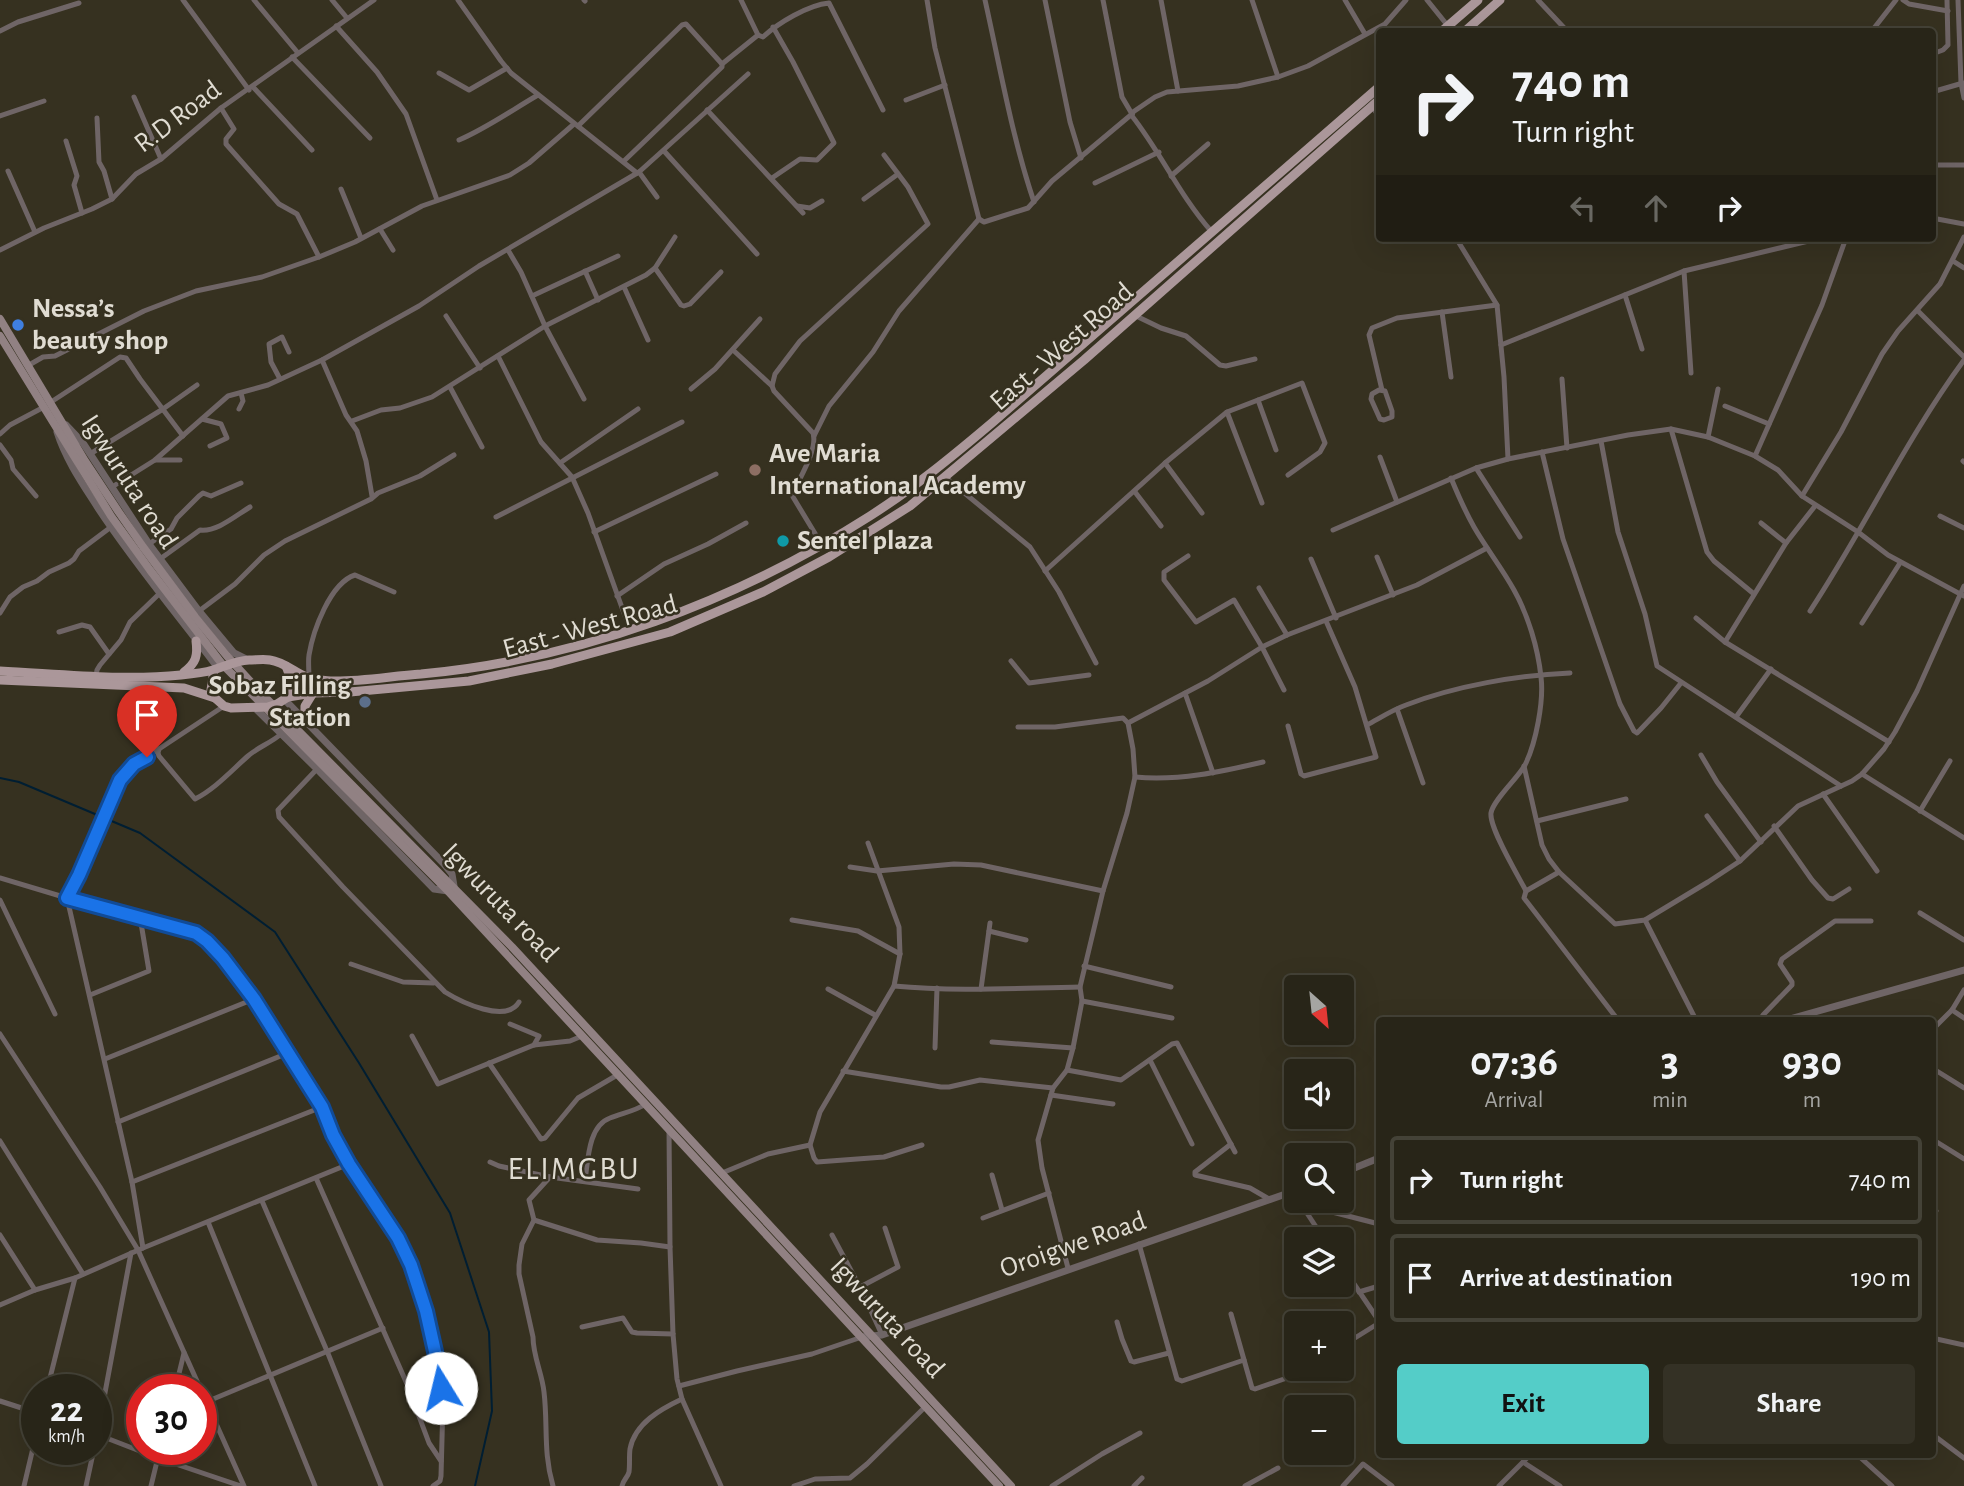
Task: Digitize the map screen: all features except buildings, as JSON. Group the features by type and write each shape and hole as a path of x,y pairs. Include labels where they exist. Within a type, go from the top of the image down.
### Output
{"main road":[{"path":"1446,28 1478,0"},
{"path":"1468,28 1500,0"},
{"name":"East - West Road","path":"286,665 309,678 330,681 447,672 541,655 675,615 795,561 901,495 959,450 1376,90"},
{"name":"East - West Road","path":"224,706 255,708 313,693 469,681 552,664 675,630 763,592 829,557 910,506 1084,360 1376,103"},
{"name":"Igwuruta road","path":"0,319 29,365 58,422 131,531 168,593 305,743 451,889 878,1336 1011,1486"},
{"name":"Igwuruta road","path":"0,336 48,404"},
{"path":"181,675 196,661 196,641"},
{"path":"0,680 181,675 249,660 271,660 286,665 292,682 286,699"},
{"path":"216,669 211,690 224,706"},
{"path":"0,671 46,678 184,688 215,698"},
{"path":"447,672 450,682"},
{"path":"305,721 304,706 313,693"},
{"name":"Igwuruta road","path":"451,889 582,1036 999,1486"}],"street":[{"path":"183,0 251,88 312,150"},
{"path":"254,0 295,55 370,138"},
{"path":"332,0 347,18"},
{"name":"R.D Road","path":"0,250 112,199 136,174 161,159 221,108 374,0"},
{"path":"458,0 507,68 638,172 657,197"},
{"path":"741,0 758,35 764,37 774,27 812,7 825,3 831,5 883,110"},
{"path":"809,0 812,7"},
{"path":"927,0 944,85 979,219 984,222 1028,208 1052,181 1156,97 1178,91 1238,86 1278,77 1317,61 1376,28"},
{"path":"985,0 1019,159 1034,202"},
{"path":"1045,0 1070,122 1081,158"},
{"path":"1103,0 1122,97 1171,176 1212,231"},
{"path":"1161,0 1178,91"},
{"path":"1252,0 1278,77"},
{"path":"1345,0 1365,34"},
{"path":"1377,28 1390,21 1406,0"},
{"path":"1427,0 1444,28"},
{"path":"1538,0 1564,28"},
{"path":"1874,28 1896,0"},
{"path":"1903,0 1909,4 1948,11"},
{"path":"1936,53 1948,46 1947,0"},
{"path":"1958,0 1964,98"},
{"path":"0,31 18,22 79,3"},
{"path":"29,365 43,357 55,356 144,310 197,291 262,277 318,257 437,200 510,175 576,125 684,24 722,64"},
{"path":"336,26 377,72 406,114 437,200"},
{"path":"772,178 800,159 817,160 834,142 774,27"},
{"path":"624,161 720,69 722,64 758,35"},
{"path":"439,73 469,90 507,68"},
{"path":"111,487 155,460 228,396 280,379 322,360 419,306 479,266 638,172 748,74"},
{"path":"1936,91 1963,83"},
{"path":"906,100 944,85"},
{"path":"458,140 480,131 538,94"},
{"path":"134,97 161,159"},
{"path":"0,117 44,101"},
{"path":"221,108 234,129 226,139 226,144 279,204 297,214 318,257"},
{"path":"708,110 803,213"},
{"path":"97,118 99,162 112,199"},
{"path":"65,141 77,176 74,185 82,213"},
{"path":"1171,176 1208,144"},
{"path":"663,151 757,254"},
{"path":"1095,183 1158,152"},
{"path":"772,386 775,374 800,341 928,224 884,155"},
{"path":"1936,165 1964,165"},
{"path":"8,171 35,232"},
{"path":"864,199 898,174"},
{"path":"341,189 361,238"},
{"path":"797,206 810,208 822,201"},
{"path":"814,436 830,406 873,352 899,312 979,219"},
{"path":"1936,219 1964,224"},
{"path":"380,229 393,250"},
{"path":"352,421 381,410 424,401 450,387 545,326 646,275 655,268 675,237"},
{"path":"1802,496 1841,432 1881,354 1940,284 1964,237"},
{"path":"1458,242 1497,305 1508,459"},
{"path":"1501,345 1684,271 1804,242"},
{"path":"1755,456 1822,305 1845,242"},
{"path":"508,250 584,399"},
{"path":"533,296 618,256"},
{"path":"1953,261 1964,268"},
{"path":"655,268 684,306 690,304 721,272"},
{"path":"586,271 598,300"},
{"path":"1684,271 1691,373"},
{"path":"624,287 648,340"},
{"path":"1625,295 1642,349"},
{"path":"1382,390 1371,396 1381,420 1392,415 1385,391 1382,390 1369,332 1397,318 1497,305"},
{"path":"1810,611 1834,575 1936,398 1964,358 1918,311"},
{"path":"1442,312 1451,377"},
{"path":"1134,315 1186,336 1220,365 1255,359"},
{"path":"446,316 480,368"},
{"path":"691,389 715,369 760,319"},
{"path":"280,379 271,362 269,344 282,337 289,352"},
{"path":"733,350 772,386 814,436 814,447 793,497 822,545"},
{"path":"498,356 539,439 572,477 588,513 630,630"},
{"path":"0,434 10,425 48,404 120,357 126,358 183,436"},
{"path":"322,360 346,415 357,431 372,496"},
{"path":"1563,379 1567,448"},
{"path":"1045,571 1165,463 1227,412 1302,383 1325,443 1320,452 1288,475"},
{"path":"90,454 197,385"},
{"path":"450,387 482,447"},
{"path":"1708,436 1718,389"},
{"path":"239,409 243,401 241,393"},
{"path":"1258,400 1276,450"},
{"path":"1725,406 1769,424"},
{"path":"559,463 638,409"},
{"path":"1227,412 1262,503"},
{"path":"202,418 220,424 227,438 210,446"},
{"path":"58,422 83,443 149,544 200,611 234,653 249,660"},
{"path":"58,422 65,455 111,527 168,593 216,669"},
{"path":"496,517 682,422"},
{"path":"1671,429 1707,552 1754,594"},
{"path":"1333,530 1476,468 1542,452 1671,429 1708,436 1755,456 1778,470 1815,506 1900,562 1962,595"},
{"path":"1601,441 1618,532 1645,614 1657,666 1841,786"},
{"path":"0,445 11,460 13,469 36,496"},
{"path":"1542,452 1563,539 1620,704 1634,732 1637,733 1647,723 1681,683"},
{"path":"200,611 235,584 264,555 285,541 360,505 372,496 420,475 454,455"},
{"path":"1380,457 1397,502"},
{"path":"155,460 180,460"},
{"path":"1165,463 1202,513"},
{"path":"1476,468 1520,537"},
{"path":"594,532 716,474"},
{"path":"945,477 1030,547 1059,592 1096,663"},
{"path":"1451,478 1463,508 1522,607 1541,674 1536,731 1524,766 1492,810 1491,816 1501,843 1526,891"},
{"path":"149,544 171,529 177,518 203,493 211,496 241,483"},
{"path":"1135,492 1161,526"},
{"path":"1725,642 1786,543 1815,506"},
{"path":"160,559 200,530 215,528 250,507"},
{"path":"1940,516 1964,528"},
{"path":"617,596 664,564 746,523"},
{"path":"1761,523 1786,543"},
{"path":"0,613 10,597 49,572 69,563 79,551 111,527"},
{"path":"1128,723 1262,647 1394,595 1487,548"},
{"path":"1188,556 1164,572 1164,580 1196,622 1234,600 1284,690"},
{"path":"1377,557 1394,595"},
{"path":"1311,559 1336,618"},
{"path":"1862,623 1900,562"},
{"path":"309,678 309,655 317,626 338,587 355,575 394,592"},
{"path":"1524,766 1545,852 1559,872 1615,924 1645,920 1727,871 1798,806 1862,774 1889,742 1917,691 1964,586"},
{"path":"1259,588 1287,635"},
{"path":"96,676 97,670 121,640 130,622 168,593"},
{"path":"1696,618 1725,642 1889,742"},
{"path":"1288,726 1301,774 1304,776 1374,758 1367,724 1349,672 1326,621"},
{"path":"59,632 82,625 90,626 109,654"},
{"path":"1011,661 1029,682 1089,675"},
{"path":"1737,717 1770,669"},
{"path":"1367,724 1416,701 1541,674 1570,673"},
{"path":"1185,693 1213,773"},
{"path":"255,708 434,889 451,889 452,874 444,864 286,699"},
{"path":"111,1374 138,1250 132,1182 67,898 120,780 134,764 224,706"},
{"path":"1396,709 1423,783"},
{"path":"1018,727 1055,727 1124,718 1128,723 1135,759 1135,778 1127,813 1084,966 1080,987 1082,1001 1073,1048 1067,1070 1053,1088 1038,1140 1039,1154 1069,1268"},
{"path":"159,749 159,756 195,799 249,755 271,744 281,734"},
{"path":"1700,755 1761,842"},
{"path":"1920,811 1950,761"},
{"path":"1135,778 1159,779 1213,773 1263,762"},
{"path":"317,769 278,810 279,817 434,983 456,999 480,1008 509,1010 519,1002"},
{"path":"1862,774 1964,838"},
{"path":"1823,794 1877,871"},
{"path":"1537,821 1626,799"},
{"path":"1707,816 1740,861"},
{"path":"1774,827 1828,898 1833,899 1849,889"},
{"path":"868,843 899,927 901,954 894,986 820,1112 810,1145 817,1162 884,1157 922,1145"},
{"path":"850,867 877,872 954,864 981,865 1103,891"},
{"path":"1559,872 1526,891 1523,896 1616,1017"},
{"path":"0,878 196,933 223,958 254,999 322,1107 349,1164 398,1238 411,1265 426,1311 443,1402 440,1481 432,1486"},
{"path":"0,900 55,1014"},
{"path":"1920,912 1964,940"},
{"path":"90,995 149,971 140,917"},
{"path":"792,920 858,931 901,954"},
{"path":"1645,920 1694,1017"},
{"path":"1762,1017 1793,985 1780,964 1782,959 1835,921 1871,921"},
{"path":"981,989 989,923"},
{"path":"989,931 1026,940"},
{"path":"351,964 403,982 434,983"},
{"path":"1084,966 1171,987"},
{"path":"1803,1017 1964,970"},
{"path":"894,986 981,989 1080,987"},
{"path":"935,1048 937,988"},
{"path":"828,989 875,1016"},
{"path":"1936,1026 1952,1010 1964,990"},
{"path":"105,1059 254,999"},
{"path":"1082,1001 1172,1018"},
{"path":"1952,1010 1964,1018"},
{"path":"510,1024 539,1036 534,1045"},
{"path":"0,1034 138,1250 194,1374"},
{"path":"412,1036 438,1084 534,1045 570,1041 582,1036"},
{"path":"992,1042 1073,1048"},
{"path":"1067,1070 1119,1081 1177,1043 1235,1152"},
{"path":"118,1122 288,1053"},
{"path":"1150,1060 1192,1144"},
{"path":"489,1063 541,1139 545,1138 578,1098 619,1074"},
{"path":"1936,1070 1964,1088"},
{"path":"843,1071 941,1087 980,1080 1053,1088"},
{"path":"1051,1096 1113,1104"},
{"path":"584,1181 596,1128 606,1119 636,1110 646,1104"},
{"path":"132,1182 322,1107"},
{"path":"669,1129 673,1335 679,1387 720,1486"},
{"path":"0,1141 83,1274"},
{"path":"1936,1142 1964,1159"},
{"path":"1231,1144 1195,1172 1195,1175 1250,1188 1269,1199"},
{"path":"722,1174 768,1153 810,1145"},
{"path":"1354,1168 1376,1159"},
{"path":"490,1161 499,1166 550,1177 638,1189"},
{"path":"0,1312 1,1305 36,1290 75,1278 349,1164"},
{"path":"992,1175 1002,1210"},
{"path":"550,1177 529,1200 534,1220 522,1244 519,1274 544,1390 545,1451 553,1486"},
{"path":"316,1178 383,1328 431,1447 441,1461"},
{"path":"983,1217 1049,1193"},
{"name":"Oroigwe Road","path":"862,1337 878,1336 1269,1199 1284,1197"},
{"path":"262,1200 381,1486"},
{"path":"1347,1213 1376,1223"},
{"path":"534,1220 597,1240 670,1247"},
{"path":"208,1222 315,1486"},
{"path":"861,1289 862,1286 898,1268 886,1228"},
{"path":"0,1235 36,1290"},
{"path":"832,1235 861,1289 878,1336"},
{"path":"1139,1244 1177,1379 1179,1381 1244,1360"},
{"path":"51,1374 75,1278"},
{"path":"1354,1284 1376,1318"},
{"path":"1359,1292 1376,1287"},
{"path":"1231,1314 1251,1386 1255,1389 1284,1379"},
{"path":"582,1327 623,1318 632,1332 673,1335"},
{"path":"1118,1322 1131,1361 1169,1353"},
{"path":"1354,1338 1376,1324"},
{"path":"217,1397 383,1328"},
{"path":"679,1387 812,1354 862,1337"},
{"path":"1936,1339 1964,1345"},
{"path":"179,1374 184,1353"},
{"path":"622,1486 623,1480 629,1474 630,1450 636,1434 655,1414 682,1399"},
{"path":"0,1401 21,1408"},
{"path":"794,1486 815,1479 850,1478 926,1406"},
{"path":"217,1427 243,1486"},
{"path":"1052,1486 1140,1433"},
{"path":"1936,1437 1964,1458"},
{"path":"431,1447 442,1444"},
{"path":"1499,1486 1527,1458"},
{"path":"1862,1459 1892,1486"},
{"path":"1523,1462 1560,1486"},
{"path":"1343,1486 1363,1464 1392,1486"},
{"path":"24,1486 29,1465"},
{"path":"86,1486 91,1465"},
{"path":"151,1486 156,1465"},
{"path":"178,1465 243,1486"},
{"path":"1245,1486 1278,1468"},
{"path":"214,1486 216,1478"},
{"path":"1134,1486 1142,1478"}],"waterway":[{"path":"0,778 19,782 140,833 275,932 450,1213 489,1332 492,1411 475,1486"}],"place":[{"name":"Nessa’s beauty shop","path":"18,325"},
{"name":"Ave Maria International Academy","path":"755,470"},
{"name":"Sentel plaza","path":"783,541"},
{"name":"Sobaz Filling Station","path":"365,702"}],"district":[{"name":"ELIMGBU","path":"574,1169"}],"route":[{"path":"147,757 134,764 120,780 67,898 196,933 207,941 233,971 310,1085 342,1152 406,1253 426,1311 441,1388"}]}
